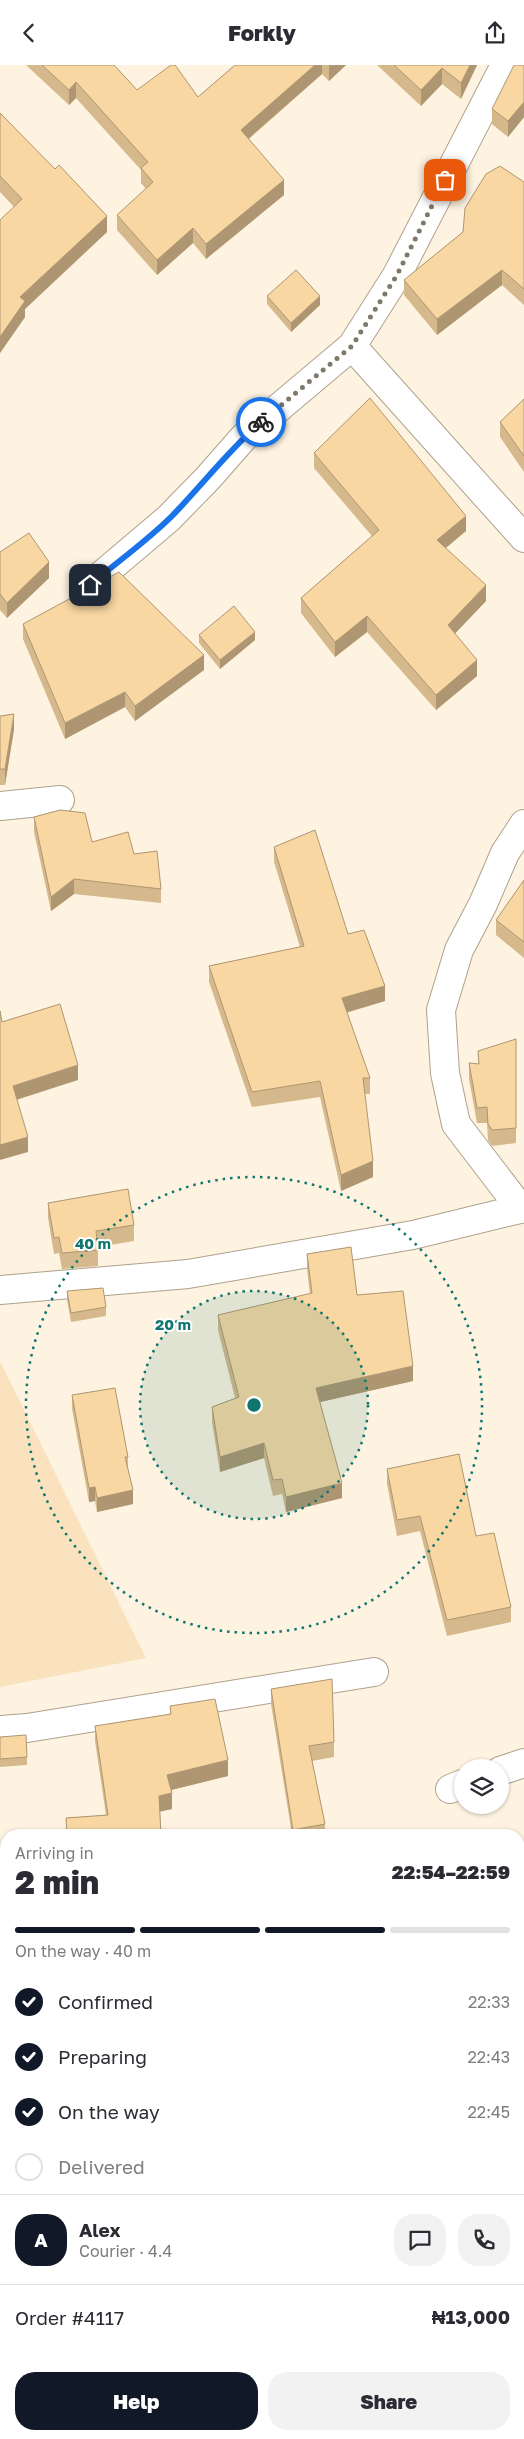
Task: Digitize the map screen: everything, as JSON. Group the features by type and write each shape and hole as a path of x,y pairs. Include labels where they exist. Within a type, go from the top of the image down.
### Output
{"street":[{"path":"90,585 169,518 244,437 352,346 397,275 506,65"},
{"path":"352,346 524,538"},
{"path":"0,806 60,800"},
{"path":"0,1290 188,1274 413,1235 522,1209 456,1124 445,1073 441,1010 459,951 483,904 505,853 524,824"},
{"path":"0,1730 374,1672"},
{"path":"509,1768 524,1763"}],"shaded area":[{"path":"0,1361 146,1658 0,1687"}],"building":[{"path":"42,65 114,65 137,90 171,65 175,65 198,97 235,65 315,65 241,130 284,180 206,244 193,228 157,260 117,215 153,182 141,168 148,162 76,82 69,90"},
{"path":"394,65 470,65 461,83 442,68 421,90"},
{"path":"514,65 524,65 524,102 508,121 492,109"},
{"path":"0,113 55,169 59,165 107,216 20,297 25,301 0,337 0,220 22,199 0,176"},
{"path":"500,166 524,182 524,289 502,270 437,319 404,280 463,232 465,208 486,174"},
{"path":"296,270 320,296 291,323 267,296"},
{"path":"370,398 466,516 437,540 486,585 448,625 477,660 436,695 367,616 335,642 301,598 379,530 314,453"},
{"path":"524,399 524,456 500,422"},
{"path":"29,533 49,562 7,603 0,594 0,552"},
{"path":"119,572 204,655 135,706 125,692 65,723 23,624"},
{"path":"234,606 255,632 220,660 199,635"},
{"path":"14,714 5,769 0,769 0,716"},
{"path":"60,810 85,813 92,842 128,832 134,854 157,851 161,889 74,879 51,897 34,817"},
{"path":"315,830 348,934 364,930 385,986 342,998 370,1078 363,1078 373,1161 341,1175 320,1081 252,1092 209,966 304,946 274,847"},
{"path":"524,880 524,942 496,920"},
{"path":"60,1004 78,1065 13,1086 28,1137 0,1145 0,1011 2,1022"},
{"path":"516,1039 516,1128 492,1130 488,1124 487,1107 477,1108 469,1063 479,1064 478,1051"},
{"path":"128,1189 134,1225 96,1231 98,1250 62,1253 59,1237 54,1238 48,1203"},
{"path":"351,1247 357,1295 403,1291 413,1366 316,1388 342,1483 286,1497 282,1479 273,1480 264,1443 220,1457 212,1407 239,1397 218,1315 312,1293 307,1254"},
{"path":"103,1288 106,1307 71,1313 67,1291"},
{"path":"115,1388 128,1457 125,1457 133,1490 97,1498 95,1487 89,1488 72,1395"},
{"path":"459,1454 476,1536 494,1533 511,1607 447,1620 420,1516 397,1520 387,1469"},
{"path":"332,1679 334,1742 309,1746 325,1824 293,1829 271,1689"},
{"path":"215,1699 228,1760 167,1775 172,1793 159,1796 161,1829 67,1829 66,1818 108,1815 95,1726 171,1714 170,1706"},
{"path":"26,1735 27,1757 0,1759 0,1737"}],"way so far":[{"path":"261,422 352,346 397,275 445,180"}],"route":[{"path":"90,585 169,518 244,437 261,422"}]}
